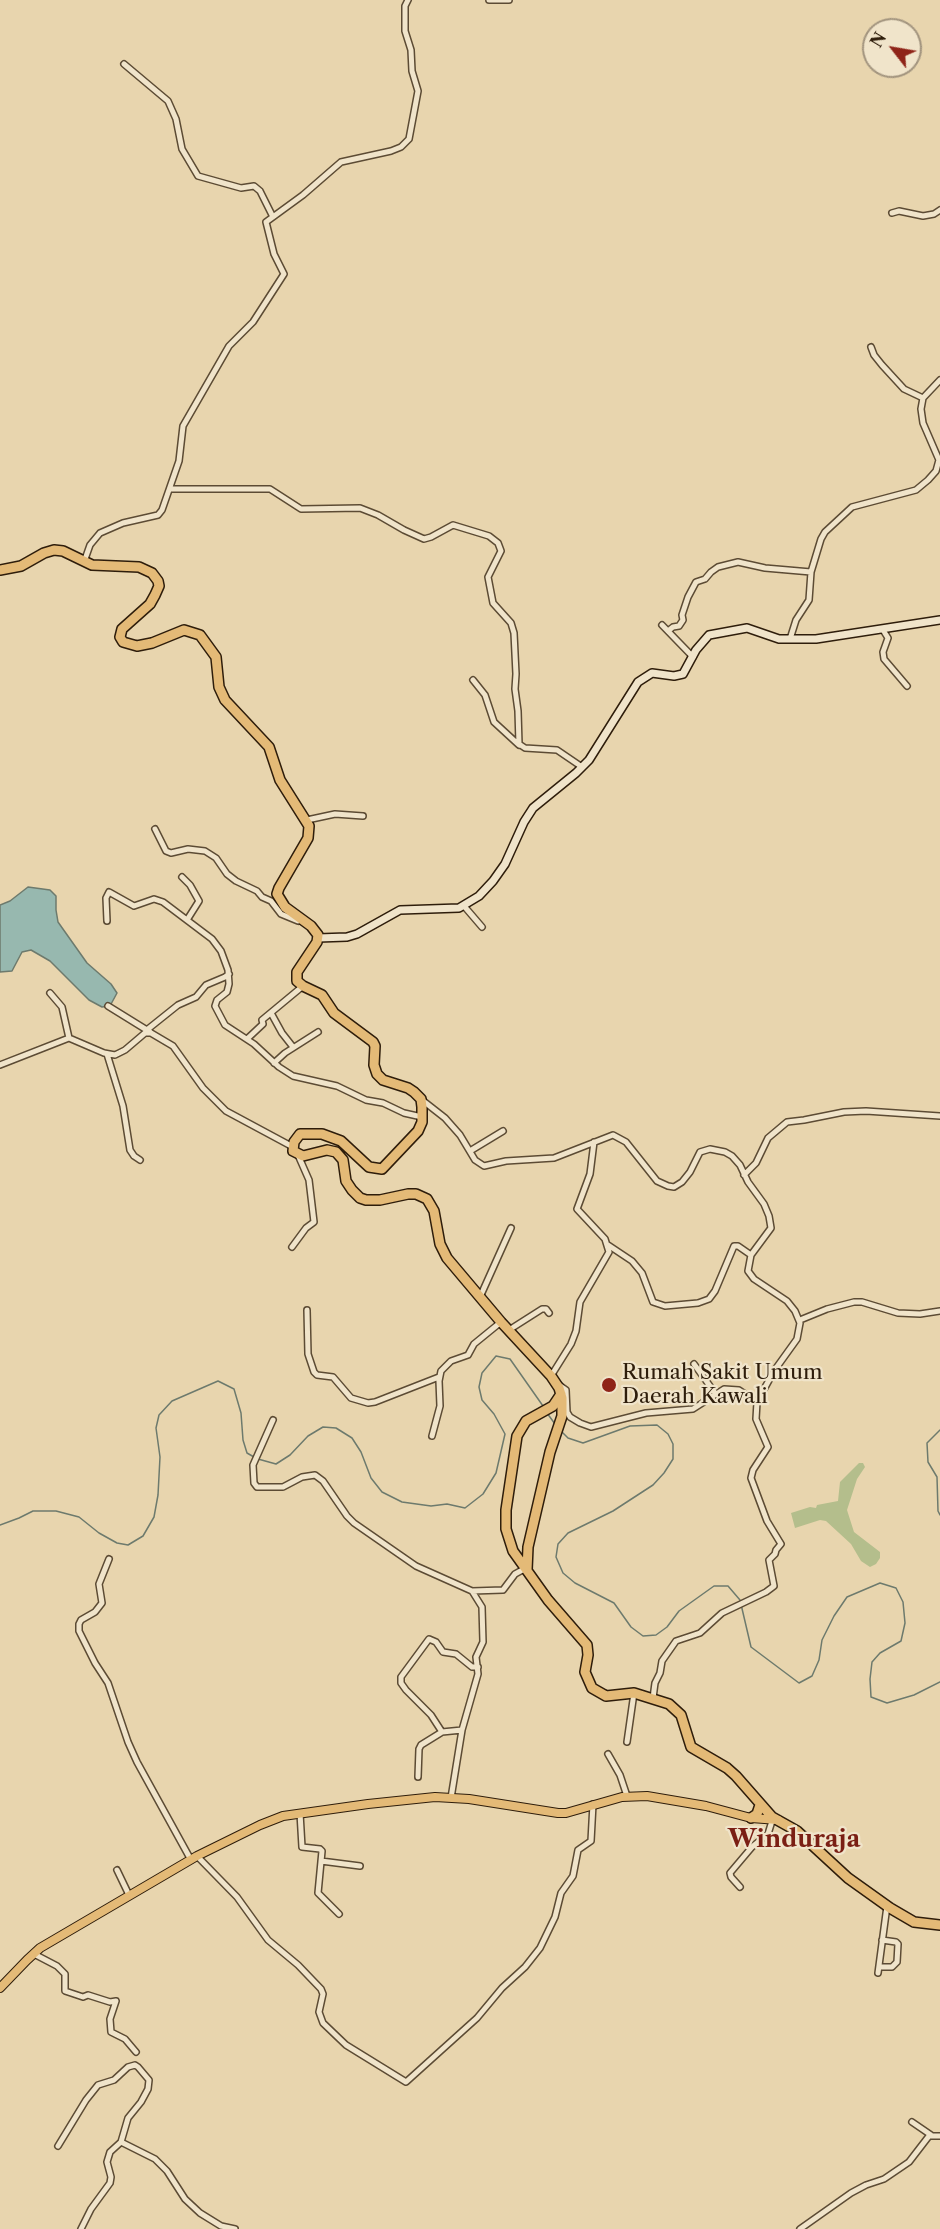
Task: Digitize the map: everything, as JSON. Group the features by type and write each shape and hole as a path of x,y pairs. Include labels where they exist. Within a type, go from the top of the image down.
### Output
{"highway":[{"path":"0,570 21,566 54,549 84,562 102,566 139,567 155,576 159,586 155,595 150,604 122,629 120,637 123,642 137,646 152,643 184,630 195,632 203,637 216,657 219,687 225,700 265,741 272,754 280,780 307,820 308,838 277,894 285,907 311,926 318,938 297,972 297,981 321,995 334,1013 373,1042 375,1070 380,1078 408,1088 421,1099 422,1118 418,1131 382,1169 369,1167 341,1141 322,1134 300,1134 296,1138 295,1151 306,1156 327,1150 336,1152 343,1160 346,1181 352,1190 366,1200 380,1200 408,1194 416,1194 427,1199 434,1211 443,1251 559,1389 562,1416 550,1452 528,1547 527,1569"},
{"path":"559,1389 549,1408 528,1419 520,1430 515,1446 506,1510 506,1530 511,1544 555,1609 587,1645 585,1672 591,1688 606,1696 634,1694 653,1698 674,1708 681,1715 691,1747 727,1768 775,1821 797,1831 848,1878 887,1906 914,1922 940,1925"},
{"path":"751,1818 757,1814 760,1805"}],"main road":[{"path":"318,938 347,937 357,934 400,910 417,908 445,910 464,906 479,896 494,881 505,864 533,808 589,760 638,682 652,673 680,675 686,671 705,639 717,633 747,628 773,638 816,639 940,620"},
{"path":"1,1985 34,1954 129,1895 194,1858 283,1816 368,1804 451,1797 566,1813 627,1796 647,1796 775,1821"}],"street":[{"path":"84,562 90,545 100,533 123,523 161,513 181,454 183,426 229,346 253,322 283,276 284,272 274,254 265,226 266,222 303,195 341,162 391,151 401,147 409,139 418,91 412,71 411,50 405,31 405,6 408,0"},
{"path":"489,0 509,0"},
{"path":"124,64 168,101 176,119 182,149 198,176 241,188 254,186 260,191 273,217"},
{"path":"892,213 899,211 923,216 940,210"},
{"path":"871,347 878,361 904,389 923,398"},
{"path":"790,639 796,620 810,597 811,572 823,535 837,518 852,507 923,486 939,465 938,452 923,423 921,409 923,398 940,380"},
{"path":"171,489 270,489 301,509 354,507 373,512 420,538 431,537 453,525 483,532 492,538 500,545 501,551 490,574 488,585 493,603 511,623 514,633 515,689 520,746"},
{"path":"668,631 673,627 678,627 684,620 682,615 696,582 705,579 718,567 738,562 765,568 811,572"},
{"path":"662,625 693,657"},
{"path":"884,630 888,637 883,652 884,659 907,686"},
{"path":"472,680 485,695 494,722 520,746 557,750 582,767"},
{"path":"307,820 335,814 363,816"},
{"path":"154,829 166,851 171,853 188,849 205,851 216,858 227,874 236,881 271,901 281,914 300,921 312,934 312,949"},
{"path":"182,877 190,885 199,902 187,920"},
{"path":"106,921 106,898 109,892 134,906 150,899 158,900 216,943 224,957 229,974 227,992 217,1000 214,1006 225,1025 247,1039 293,1076 337,1086 366,1100 383,1103 422,1118"},
{"path":"464,906 482,927"},
{"path":"0,1065 69,1038 107,1054 117,1054 149,1031 177,1006 198,995 206,985 229,974"},
{"path":"247,1039 263,1025 262,1020 303,986"},
{"path":"50,993 62,1007 69,1038"},
{"path":"108,1006 173,1046 202,1088 226,1111 295,1151 309,1180 314,1222 306,1228 292,1247"},
{"path":"271,1013 293,1047"},
{"path":"274,1063 293,1047 318,1032"},
{"path":"107,1054 123,1106 130,1150 140,1160"},
{"path":"421,1099 446,1118 475,1160 484,1166 506,1161 554,1158 613,1135 622,1138 657,1181 674,1187 682,1182 690,1172 700,1152 710,1149 725,1152 740,1164 744,1175 767,1209 771,1226 751,1255 748,1265 750,1275 787,1301 800,1320 797,1339 774,1371 757,1402 756,1419 768,1447 753,1470 751,1478 762,1509 781,1545 769,1559 774,1586 771,1590 719,1614 700,1633 682,1637 673,1644 662,1661 653,1698"},
{"path":"744,1175 756,1163 768,1138 787,1122 844,1112 866,1111 940,1116"},
{"path":"470,1151 503,1131"},
{"path":"594,1142 590,1174 577,1209 608,1245 632,1261 642,1273 653,1302 665,1306 698,1303 709,1299 715,1291 734,1246 738,1246 751,1255"},
{"path":"480,1297 511,1227"},
{"path":"550,1376 572,1344 580,1302 608,1258 608,1245"},
{"path":"800,1320 827,1309 855,1302 898,1313 920,1314 940,1311"},
{"path":"509,1330 544,1309 549,1312"},
{"path":"307,1310 308,1354 314,1372 333,1377 351,1398 368,1403 375,1402 439,1377"},
{"path":"432,1436 440,1406 439,1377 445,1365 456,1358 466,1356 474,1344 501,1322"},
{"path":"694,1364 716,1393"},
{"path":"559,1389 561,1385 566,1390 567,1412 570,1417 591,1427 646,1413 693,1409 724,1389 733,1388 757,1402"},
{"path":"273,1420 254,1463 254,1483 259,1488 285,1487 307,1476 318,1476 354,1523 419,1568 472,1591 503,1590 515,1574 527,1569"},
{"path":"110,1559 99,1584 102,1603 95,1612 81,1620 79,1631 108,1683 137,1762 194,1858 237,1897 268,1940 298,1965 322,1990 319,2012 323,2023 357,2053 406,2082 477,2018 502,1988 537,1953 555,1917 561,1893 573,1876 578,1850 591,1841 593,1804"},
{"path":"451,1797 462,1730 478,1674 476,1657 483,1642 482,1607 472,1591"},
{"path":"442,1732 433,1718 406,1690 401,1683 401,1677 429,1639 435,1641 443,1652 454,1653 472,1667 478,1667"},
{"path":"627,1742 634,1694"},
{"path":"418,1777 420,1746 442,1732 462,1730"},
{"path":"608,1754 620,1775 627,1796"},
{"path":"300,1813 302,1846 320,1850 318,1893 339,1914"},
{"path":"740,1887 730,1873 752,1847 768,1834 775,1821"},
{"path":"321,1861 360,1866"},
{"path":"117,1870 129,1895"},
{"path":"882,1940 898,1943 897,1962 892,1967 878,1970 882,1940 887,1906"},
{"path":"34,1954 57,1966 65,1974 64,1991 83,1997 89,1995 110,2002 116,2001 110,2019 111,2032 125,2039 136,2052"},
{"path":"58,2146 96,2086 114,2080 126,2069 135,2065 147,2078 149,2086 143,2100 128,2117 121,2142 108,2155 110,2183 91,2209 81,2229"},
{"path":"912,2122 931,2135 940,2136"},
{"path":"800,2229 851,2193 866,2184 884,2179 909,2162 931,2135"},
{"path":"121,2142 155,2159 167,2171 185,2199 200,2213 221,2226 235,2229"}],"green space":[{"path":"859,1463 863,1463 865,1467 857,1479 847,1510 854,1532 880,1552 880,1558 876,1564 870,1567 861,1561 851,1544 826,1521 820,1520 795,1528 791,1513 838,1501 840,1482"}],"water":[{"path":"28,887 50,890 56,896 58,922 87,963 111,984 117,993 110,1006 102,1007 89,1000 50,961 31,950 22,952 12,971 0,972 0,905 10,901"}],"waterway":[{"path":"258,1459 276,1464 290,1455 308,1436 323,1427 336,1428 352,1438 361,1452 371,1478 382,1492 402,1502 431,1506 447,1504 465,1508 483,1494 496,1473 505,1434 494,1414 482,1400 479,1387 482,1373 496,1356 510,1359 543,1406"},
{"path":"0,1525 33,1511 56,1511 79,1517 99,1533 117,1543 128,1545 143,1536 154,1517 158,1495 160,1457 156,1428 159,1415 172,1401 218,1381 234,1389 241,1413 243,1440 247,1453 254,1457"},
{"path":"547,1413 555,1424"},
{"path":"562,1432 568,1438 583,1443 630,1426 657,1425 668,1434 673,1444 673,1459 653,1485 613,1511 568,1533 558,1544 556,1557 563,1573 575,1583 614,1603 631,1627 643,1636 656,1635 667,1627 679,1611 714,1586 728,1586 740,1600 751,1647 799,1683 812,1676 819,1660 822,1640 847,1597 880,1583 896,1588 903,1602 905,1623 901,1641 880,1653 872,1662 871,1697 887,1703 914,1695 940,1682"},
{"path":"940,1430 927,1443 928,1462 937,1477 940,1515"}],"place":[{"name":"Rumah Sakit Umum Daerah Kawali","path":"609,1385"}],"district":[{"name":"Winduraja","path":"794,1840"}]}
